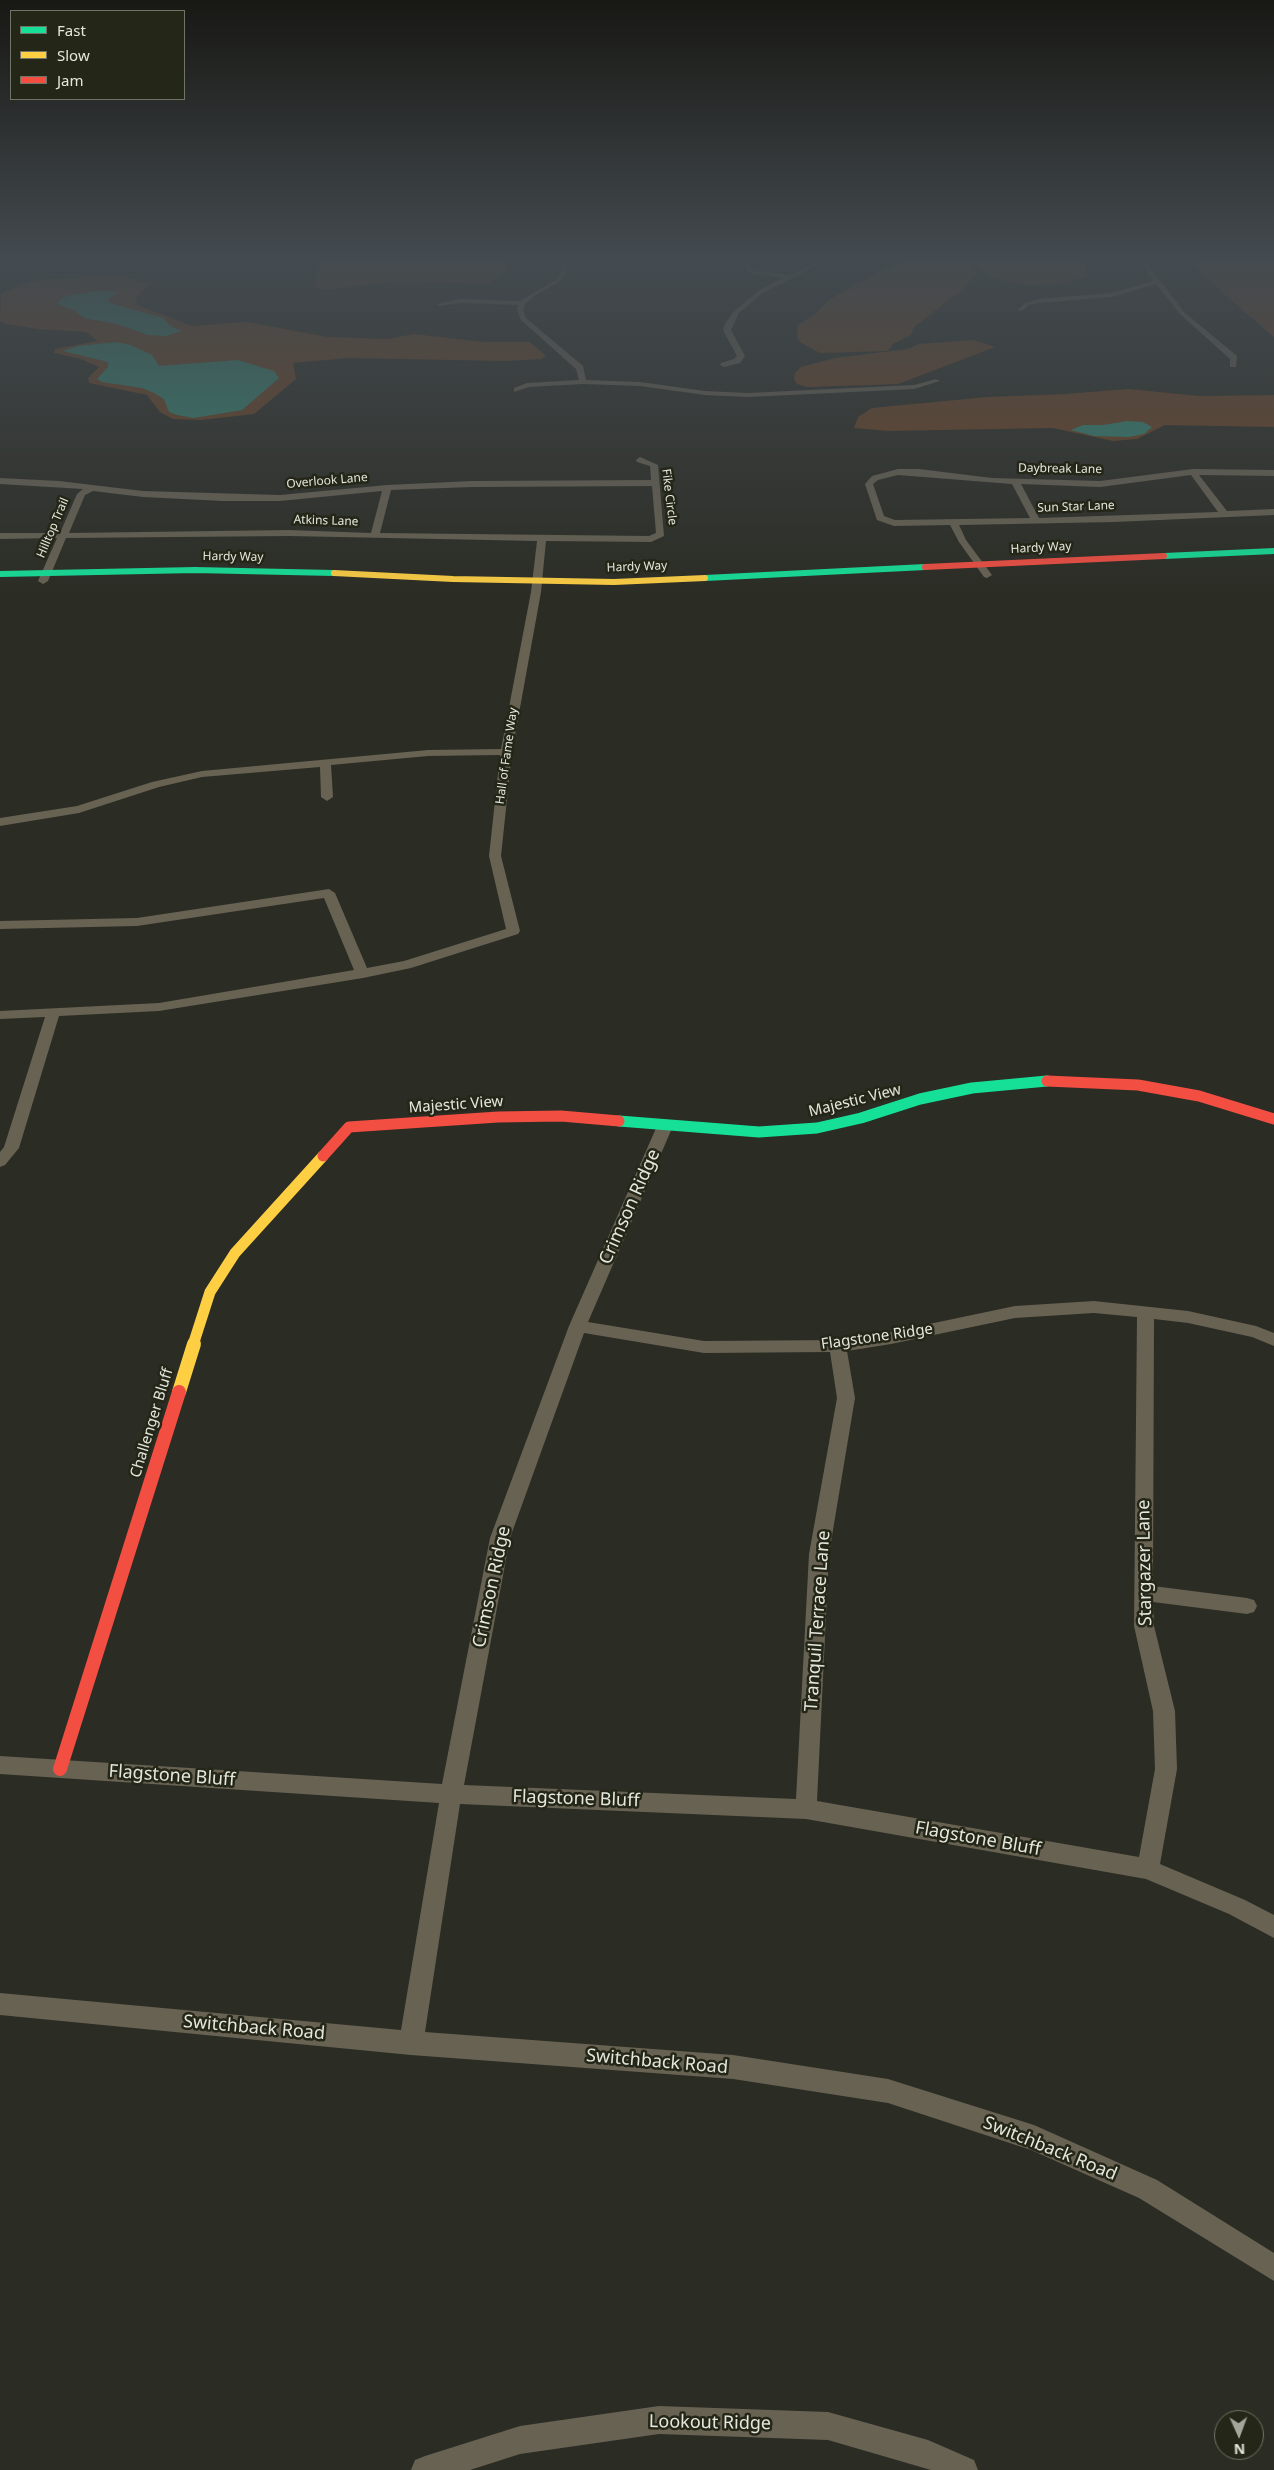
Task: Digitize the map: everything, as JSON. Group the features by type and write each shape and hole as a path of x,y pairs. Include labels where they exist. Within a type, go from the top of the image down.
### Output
{"main road":[{"name":"Hardy Way","path":"0,574 45,577 536,587 720,588 1274,550"},
{"name":"Hardy Way","path":"984,570 1274,561"},
{"name":"Hardy Way","path":"0,583 45,577"},
{"name":"Majestic View","path":"349,1127 498,1117 561,1116 665,1126 758,1132 817,1128 861,1118 920,1099 972,1088 1021,1082 1073,1081 1138,1086 1199,1096 1274,1119"},
{"name":"Challenger Bluff","path":"60,1769 210,1292 235,1254 349,1127"}],"street":[{"path":"581,374 583,382"},
{"path":"517,390 527,385 583,382 640,384 705,393 740,395 914,387 936,381"},
{"name":"Fike Circle","path":"640,460 654,465 661,534 651,539"},
{"name":"Daybreak Lane","path":"880,518 869,484 875,478 898,472 919,472 1015,481 1100,484 1193,472 1274,473"},
{"path":"1193,472 1224,514"},
{"name":"Overlook Lane","path":"0,481 142,494 261,498 387,488 472,484 656,483"},
{"path":"1015,481 1036,521"},
{"name":"Hilltop Trail","path":"45,577 81,494 91,488"},
{"path":"375,535 387,488"},
{"name":"Sun Star Lane","path":"880,518 894,523 1036,521 1274,512"},
{"path":"953,522 962,540 984,570"},
{"name":"Atkins Lane","path":"0,536 269,532 542,539 651,539"},
{"name":"Hall of Fame Way","path":"364,974 406,965 513,931 494,856 506,752 536,587 542,539"},
{"path":"0,822 79,809 156,784 202,774 325,761 428,753 506,752"},
{"path":"325,761 327,797"},
{"path":"0,925 137,922 329,893 364,974 159,1008 0,1015"},
{"path":"0,1162 10,1148 53,1014"},
{"name":"Crimson Ridge","path":"411,2043 451,1794 500,1538 578,1326 665,1126"},
{"name":"Flagstone Ridge","path":"578,1326 704,1347 838,1346 892,1338 1015,1312 1094,1307 1188,1317 1256,1332 1274,1340"},
{"name":"Stargazer Lane","path":"1146,1313 1144,1626 1164,1711 1166,1770 1148,1869"},
{"name":"Tranquil Terrace Lane","path":"806,1809 819,1554 846,1398 838,1346"},
{"path":"1143,1593 1247,1606"},
{"name":"Flagstone Bluff","path":"0,1765 451,1794 806,1809 1148,1869 1237,1907 1274,1927"},
{"name":"Switchback Road","path":"0,2004 411,2043 733,2067 888,2091 1034,2138 1148,2189 1274,2268"},
{"name":"Lookout Ridge","path":"425,2470 520,2440 659,2420 828,2426 928,2454 964,2470"}],"shaded area":[{"path":"92,374 295,374 296,379 254,414 201,420 173,419 160,412 147,395 89,383 88,378"},
{"path":"101,374 276,374 279,378 242,410 194,418 169,412 164,399 142,388 102,382 97,379"},
{"path":"795,374 924,374 898,384 807,387 797,384 794,379"},
{"path":"1128,389 1200,396 1274,395 1274,427 1165,425 1137,439 1113,441 1053,428 888,431 854,428 858,417 872,408 987,397"},
{"path":"1127,421 1143,422 1152,427 1144,434 1129,437 1094,436 1071,430 1083,425 1103,425"}],"traffic: fast":[{"path":"1164,556 1274,551"},
{"path":"705,578 925,567"},
{"path":"0,574 195,570 334,573"},
{"path":"619,1121 759,1132 817,1128 861,1118 920,1099 972,1088 1047,1081"}],"traffic: slow":[{"path":"334,573 453,579 614,582 705,578"},
{"path":"179,1392 210,1292 235,1253 323,1156"}],"traffic: jam":[{"path":"925,567 1164,556"},
{"path":"1047,1081 1138,1085 1199,1096 1274,1119"},
{"path":"323,1156 349,1127 498,1117 561,1116 619,1121"},
{"path":"60,1769 179,1392"}]}
